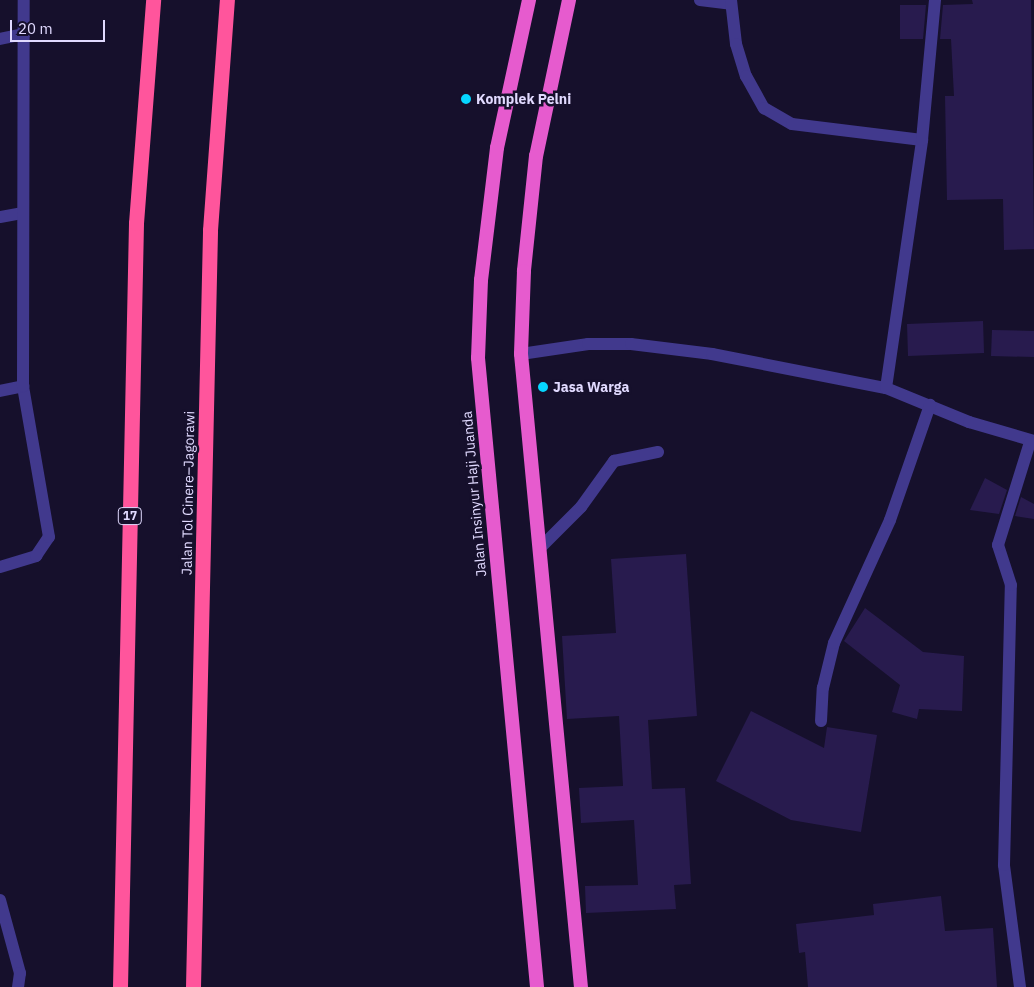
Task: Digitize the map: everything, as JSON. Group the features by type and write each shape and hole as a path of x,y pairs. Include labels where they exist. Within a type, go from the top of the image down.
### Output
{"highway":[{"name":"17","path":"120,987 136,223 154,0"},
{"name":"Jalan Tol Cinere–Jagorawi","path":"193,987 210,230 227,0"},
{"name":"Jalan Insinyur Haji Juanda","path":"529,0 496,148 481,280 478,358 537,987"},
{"path":"569,0 536,156 521,354 581,987"}],"street":[{"path":"0,567 36,556 50,536 23,386 24,0"},
{"path":"700,0 731,2 746,76 764,108 792,124 922,140"},
{"path":"886,388 922,140 935,0"},
{"path":"0,38 24,34"},
{"path":"0,217 22,212"},
{"path":"521,354 588,344 671,348 886,388 930,406 1032,441 998,545 1011,585 1004,865 1020,987"},
{"path":"0,391 23,386"},
{"path":"820,721 823,688 834,643 890,520 930,406"},
{"path":"540,548 581,507 614,461 658,452"},
{"path":"0,900 20,973 18,987"}],"building":[{"path":"972,0 1031,0 1034,249 1004,250 1003,199 947,200 945,96 954,96 951,39 940,39 943,5 973,4"},
{"path":"900,5 926,5 923,39 900,39"},
{"path":"983,321 984,353 908,356 907,324"},
{"path":"992,330 1034,331 1034,357 991,356"},
{"path":"985,478 1007,490 999,514 970,510"},
{"path":"1021,497 1034,504 1034,519 1015,516"},
{"path":"686,554 697,716 648,720 652,789 685,788 691,884 674,885 676,909 586,913 585,886 638,885 634,820 581,823 579,788 623,786 619,716 567,719 562,636 616,633 611,559"},
{"path":"865,608 923,652 964,656 962,711 919,709 917,719 892,712 900,685 844,641"},
{"path":"751,711 824,748 827,727 877,735 861,832 791,820 716,781"},
{"path":"941,896 945,931 993,928 997,987 808,987 805,952 799,953 796,924 874,915 873,904"}],"place":[{"name":"Komplek Pelni","path":"466,99"},
{"name":"Jasa Warga","path":"543,387"}]}
